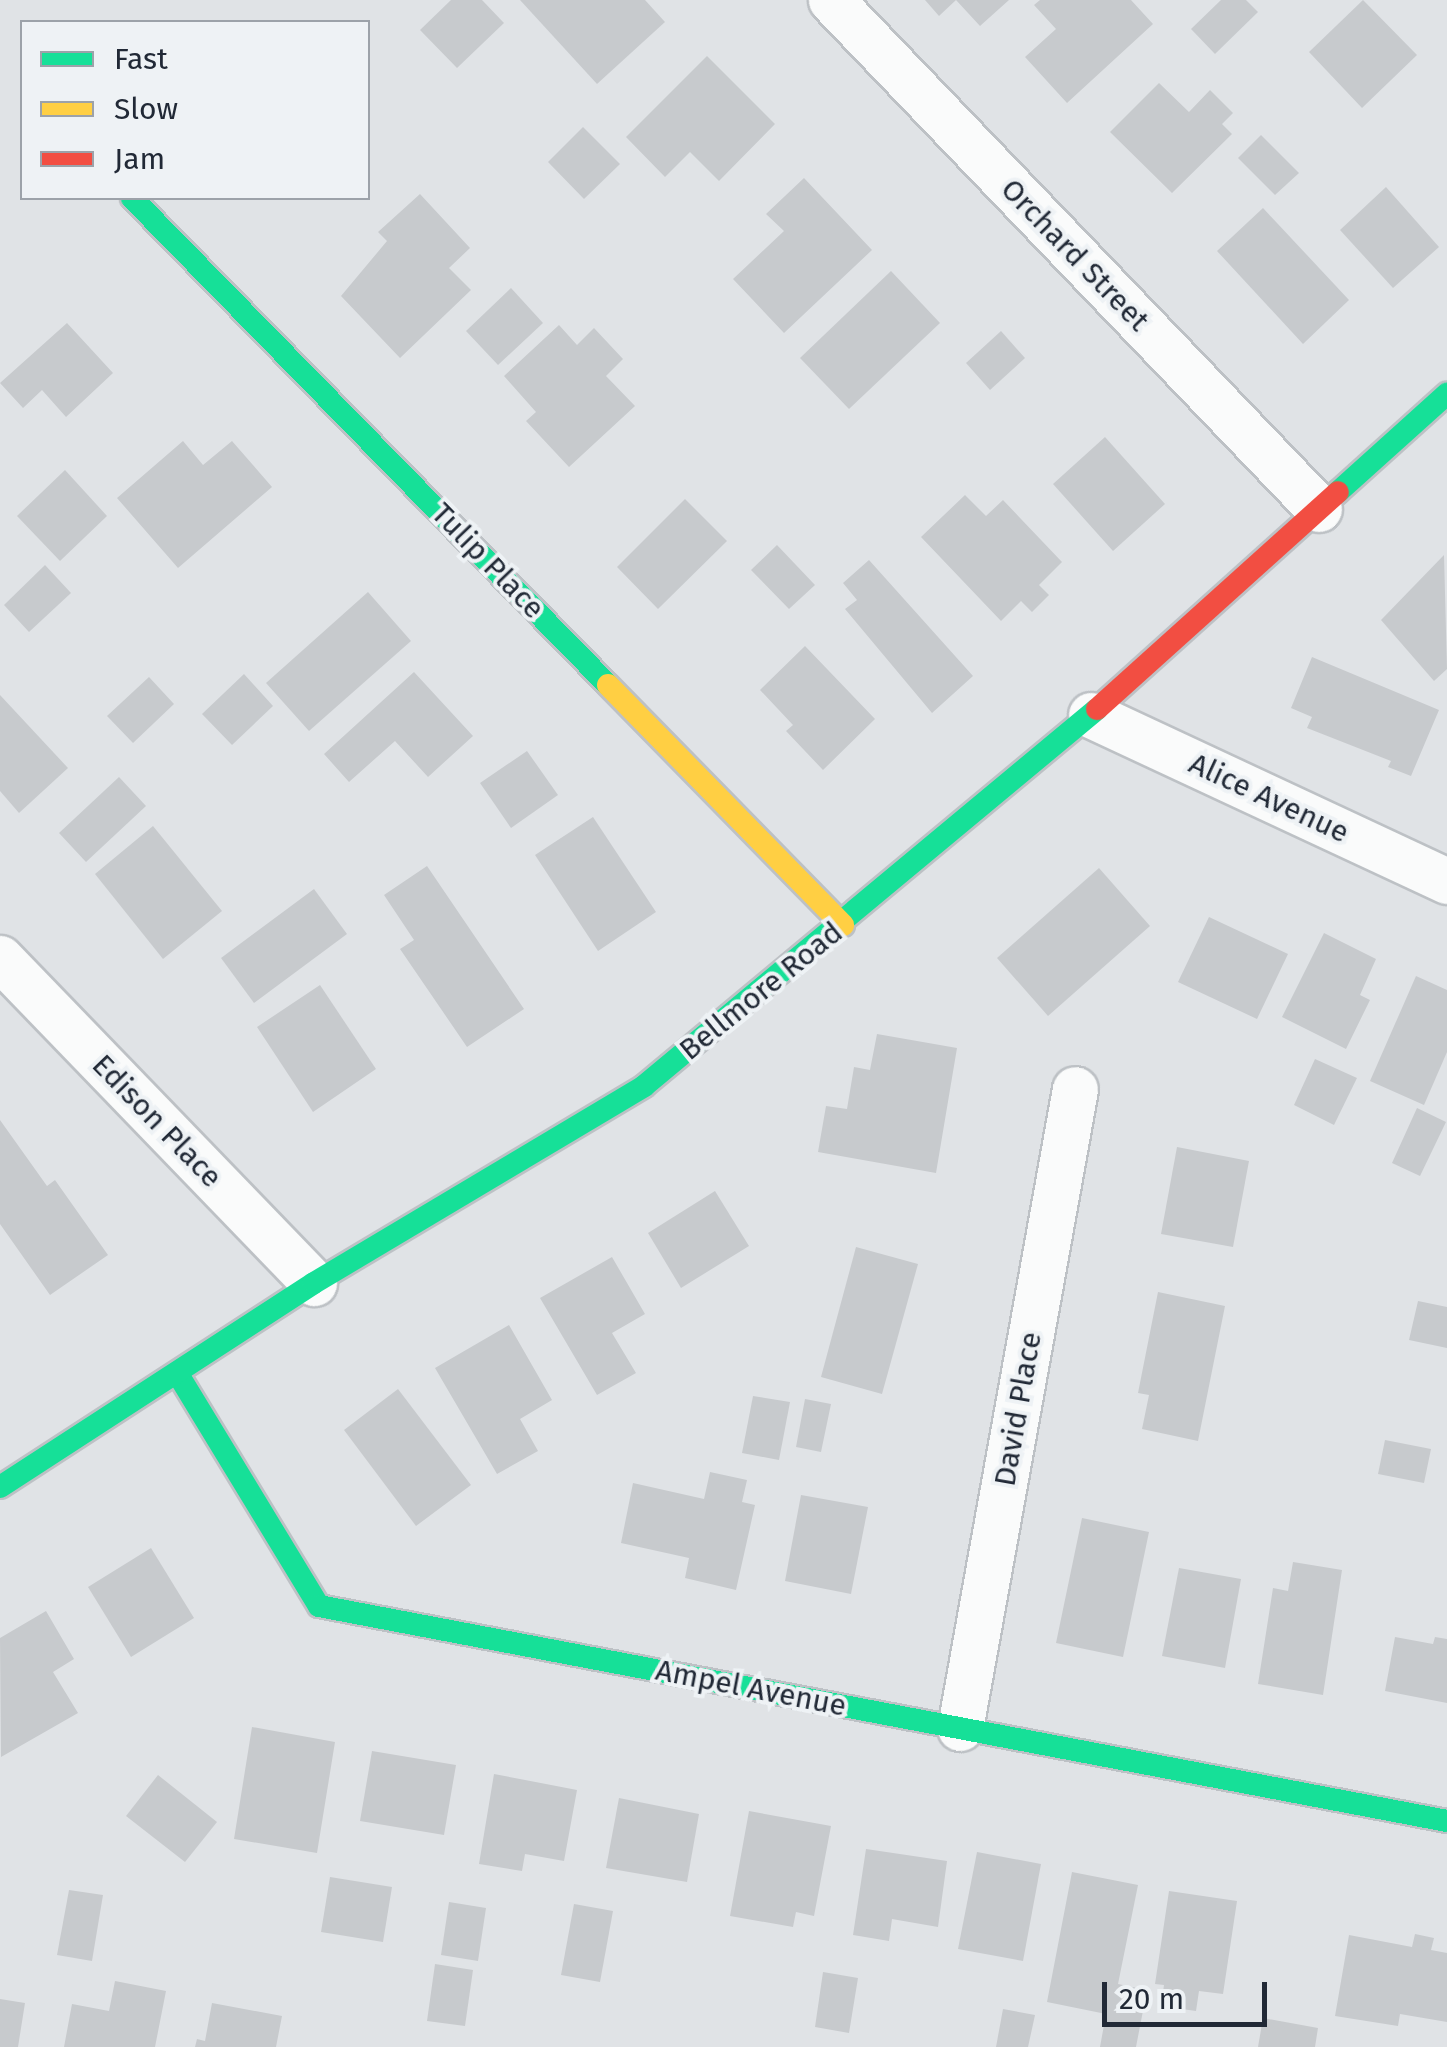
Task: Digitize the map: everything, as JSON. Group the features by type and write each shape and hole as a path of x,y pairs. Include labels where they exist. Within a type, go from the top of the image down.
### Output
{"street":[{"name":"Orchard Street","path":"830,0 1319,509"},
{"name":"Tulip Place","path":"134,200 843,926"},
{"name":"Bellmore Road","path":"0,1487 179,1376 314,1283 644,1086 843,926 1090,715 1447,394"},
{"name":"Alice Avenue","path":"1090,715 1447,881"},
{"name":"Edison Place","path":"0,958 314,1283"},
{"name":"David Place","path":"960,1728 1076,1089"},
{"name":"Ampel Avenue","path":"179,1376 318,1606 1447,1822"}],"building":[{"path":"451,0 482,0 504,23 457,68 420,30"},
{"path":"520,0 645,0 665,22 597,84"},
{"path":"925,0 956,0 939,16"},
{"path":"956,0 1009,0 980,26"},
{"path":"1040,0 1131,0 1153,24 1067,103 1025,57 1056,29 1034,5"},
{"path":"1221,0 1246,0 1258,12 1215,54 1191,29"},
{"path":"1363,0 1417,55 1362,108 1309,52"},
{"path":"707,56 775,124 719,181 690,152 665,177 626,137"},
{"path":"1159,83 1189,112 1210,90 1233,113 1222,124 1232,134 1172,193 1110,132"},
{"path":"583,127 620,164 584,199 548,162"},
{"path":"1261,135 1299,173 1275,195 1238,158"},
{"path":"804,178 872,250 784,333 733,279 784,231 766,214"},
{"path":"1386,187 1439,247 1393,288 1340,230"},
{"path":"420,194 470,248 449,268 471,290 400,358 341,296 387,241 378,232"},
{"path":"1263,208 1349,300 1303,344 1217,251"},
{"path":"891,271 940,323 849,409 800,358"},
{"path":"511,288 543,323 498,365 466,331"},
{"path":"67,323 113,373 66,417 42,390 23,408 0,383"},
{"path":"559,325 577,345 594,328 623,359 606,376 635,406 569,467 526,421 536,412 504,376"},
{"path":"1001,331 1025,358 990,390 966,363"},
{"path":"1105,437 1165,504 1113,551 1053,484"},
{"path":"183,441 203,465 232,441 272,487 178,568 117,498"},
{"path":"65,470 107,516 60,561 17,516"},
{"path":"965,495 986,516 1003,500 1062,562 1039,585 1049,595 1032,612 1021,601 1001,621 921,537"},
{"path":"685,499 727,541 658,609 617,567"},
{"path":"777,545 815,585 789,609 751,570"},
{"path":"1444,555 1447,669 1434,681 1381,620"},
{"path":"869,560 973,676 932,713 845,609 857,600 843,583"},
{"path":"45,565 71,593 29,632 4,605"},
{"path":"368,592 411,641 309,731 266,683"},
{"path":"805,646 875,719 823,770 786,731 793,725 760,690"},
{"path":"1312,657 1439,710 1411,776 1388,767 1391,761 1307,728 1312,717 1291,708"},
{"path":"414,672 473,736 428,777 395,741 349,782 324,754"},
{"path":"244,674 273,706 232,745 202,714"},
{"path":"149,677 174,704 133,743 107,716"},
{"path":"0,695 68,768 19,813 0,791"},
{"path":"527,751 558,795 511,828 480,783"},
{"path":"119,777 146,806 86,862 59,833"},
{"path":"593,817 656,912 598,951 535,855"},
{"path":"153,826 222,911 163,959 95,874"},
{"path":"427,866 524,1009 467,1047 400,949 414,940 384,895"},
{"path":"1099,868 1150,926 1048,1016 997,958"},
{"path":"314,889 347,934 254,1003 221,958"},
{"path":"1209,917 1288,954 1257,1019 1178,982"},
{"path":"1324,933 1376,959 1360,995 1370,1000 1346,1049 1282,1017"},
{"path":"1416,976 1447,990 1447,1052 1424,1105 1370,1081"},
{"path":"320,985 376,1069 313,1112 257,1027"},
{"path":"877,1034 957,1048 936,1173 818,1152 826,1106 847,1109 854,1067 870,1070"},
{"path":"1315,1059 1357,1078 1334,1125 1294,1105"},
{"path":"1417,1108 1446,1122 1420,1176 1392,1163"},
{"path":"0,1120 47,1186 55,1180 108,1255 50,1295 0,1224"},
{"path":"1177,1147 1249,1161 1233,1247 1161,1234"},
{"path":"715,1191 749,1246 681,1288 648,1233"},
{"path":"856,1247 918,1264 882,1394 821,1377"},
{"path":"612,1257 645,1314 612,1333 636,1373 597,1395 540,1298"},
{"path":"1158,1292 1225,1306 1198,1441 1142,1429 1149,1395 1138,1393"},
{"path":"1418,1301 1447,1307 1447,1348 1409,1340"},
{"path":"509,1325 552,1400 520,1419 538,1451 497,1474 435,1368"},
{"path":"398,1389 471,1485 416,1526 344,1430"},
{"path":"753,1396 790,1402 779,1460 742,1453"},
{"path":"805,1399 831,1404 821,1452 796,1447"},
{"path":"1385,1440 1431,1449 1424,1483 1378,1474"},
{"path":"710,1472 747,1480 742,1502 755,1505 736,1590 685,1578 689,1558 621,1543 633,1483 704,1499"},
{"path":"801,1495 868,1507 851,1594 785,1581"},
{"path":"1082,1518 1149,1532 1123,1657 1056,1643"},
{"path":"151,1548 194,1618 131,1657 88,1587"},
{"path":"1293,1562 1342,1570 1323,1695 1258,1684 1273,1588 1288,1591"},
{"path":"1179,1568 1241,1579 1225,1668 1162,1656"},
{"path":"46,1611 74,1659 53,1672 78,1713 1,1757 0,1638"},
{"path":"1395,1637 1433,1644 1435,1637 1447,1639 1447,1703 1385,1691"},
{"path":"252,1727 335,1742 317,1853 234,1839"},
{"path":"372,1751 456,1765 444,1835 360,1821"},
{"path":"494,1774 577,1790 564,1861 525,1854 522,1871 479,1864"},
{"path":"158,1775 217,1822 185,1862 126,1816"},
{"path":"619,1798 699,1814 687,1882 606,1868"},
{"path":"749,1811 831,1826 814,1916 796,1912 793,1927 730,1916"},
{"path":"866,1849 947,1861 938,1927 892,1919 889,1941 853,1935"},
{"path":"977,1852 1041,1864 1023,1961 958,1949"},
{"path":"1072,1872 1138,1885 1118,1984 1147,1990 1136,2047 1100,2047 1106,2014 1047,2002"},
{"path":"330,1877 392,1887 383,1942 321,1932"},
{"path":"69,1890 103,1895 92,1961 57,1955"},
{"path":"1169,1891 1237,1901 1223,1994 1199,1991 1196,2011 1161,2006 1164,1985 1155,1984"},
{"path":"449,1902 486,1908 478,1961 441,1955"},
{"path":"574,1904 613,1911 600,1982 561,1975"},
{"path":"1415,1934 1434,1938 1431,1950 1447,1953 1447,2022 1400,2014 1398,2026 1335,2016 1349,1935 1412,1947"},
{"path":"435,1964 473,1970 465,2026 427,2021"},
{"path":"823,1972 858,1978 849,2033 815,2027"},
{"path":"115,1981 166,1991 155,2047 64,2047 72,2004 109,2011"},
{"path":"0,1999 25,2003 18,2047 0,2047"},
{"path":"212,2003 282,2016 276,2047 195,2047 197,2039 205,2041"},
{"path":"1003,2009 1035,2015 1028,2047 996,2047"},
{"path":"1263,2018 1318,2028 1315,2047 1258,2047"}],"traffic: fast":[{"path":"134,200 608,685"},
{"path":"1338,492 1447,394"},
{"path":"0,1487 314,1283 644,1086 1097,709"},
{"path":"179,1376 319,1606 1447,1821"}],"traffic: slow":[{"path":"608,685 843,925"}],"traffic: jam":[{"path":"1097,709 1338,492"}]}
